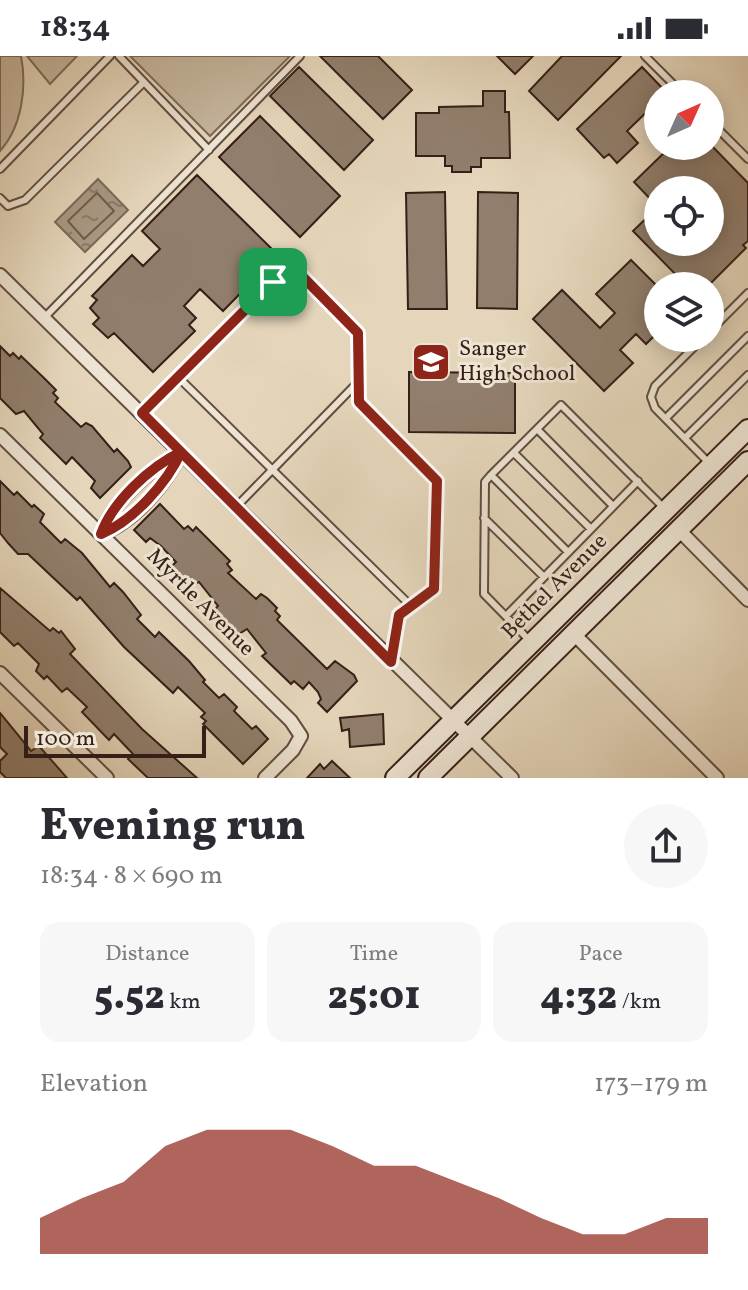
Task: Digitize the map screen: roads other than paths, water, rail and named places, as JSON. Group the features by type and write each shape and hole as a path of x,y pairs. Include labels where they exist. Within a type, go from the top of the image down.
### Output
{"main road":[{"name":"Bethel Avenue","path":"395,778 748,429"},
{"path":"679,530 677,522 686,505 748,443"},
{"path":"428,778 748,461"},
{"path":"577,631 611,583 663,527 666,511"}],"street":[{"path":"0,275 512,778"},
{"name":"Myrtle Avenue","path":"0,435 291,721 301,736 293,750 265,778"},
{"path":"101,534 106,518 159,463 181,452"},
{"path":"679,530 748,600"},
{"path":"577,631 717,778"},
{"path":"0,673 107,778"}],"lane":[{"path":"0,169 110,56"},
{"path":"119,56 209,150"},
{"path":"44,318 300,56"},
{"path":"645,56 669,80"},
{"path":"0,198 8,206 25,200 144,82"},
{"path":"724,135 748,159"},
{"path":"142,413 283,273 294,271 358,333 363,408 437,481 434,589 399,615 391,662"},
{"path":"724,317 748,293"},
{"path":"666,418 748,336"},
{"path":"689,352 655,386 651,397 666,418 712,465"},
{"path":"685,438 748,375"},
{"path":"179,378 410,605"},
{"path":"236,507 359,381"},
{"path":"533,644 484,594 485,482 561,405 666,511"},
{"path":"537,429 613,506"},
{"path":"514,453 591,529"},
{"path":"491,475 568,552"},
{"path":"506,616 638,481"},
{"path":"484,518 544,577"}],"water":[{"path":"98,179 128,210 85,252 55,222"}],"place":[{"name":"Sanger High School","path":"431,362"}]}
